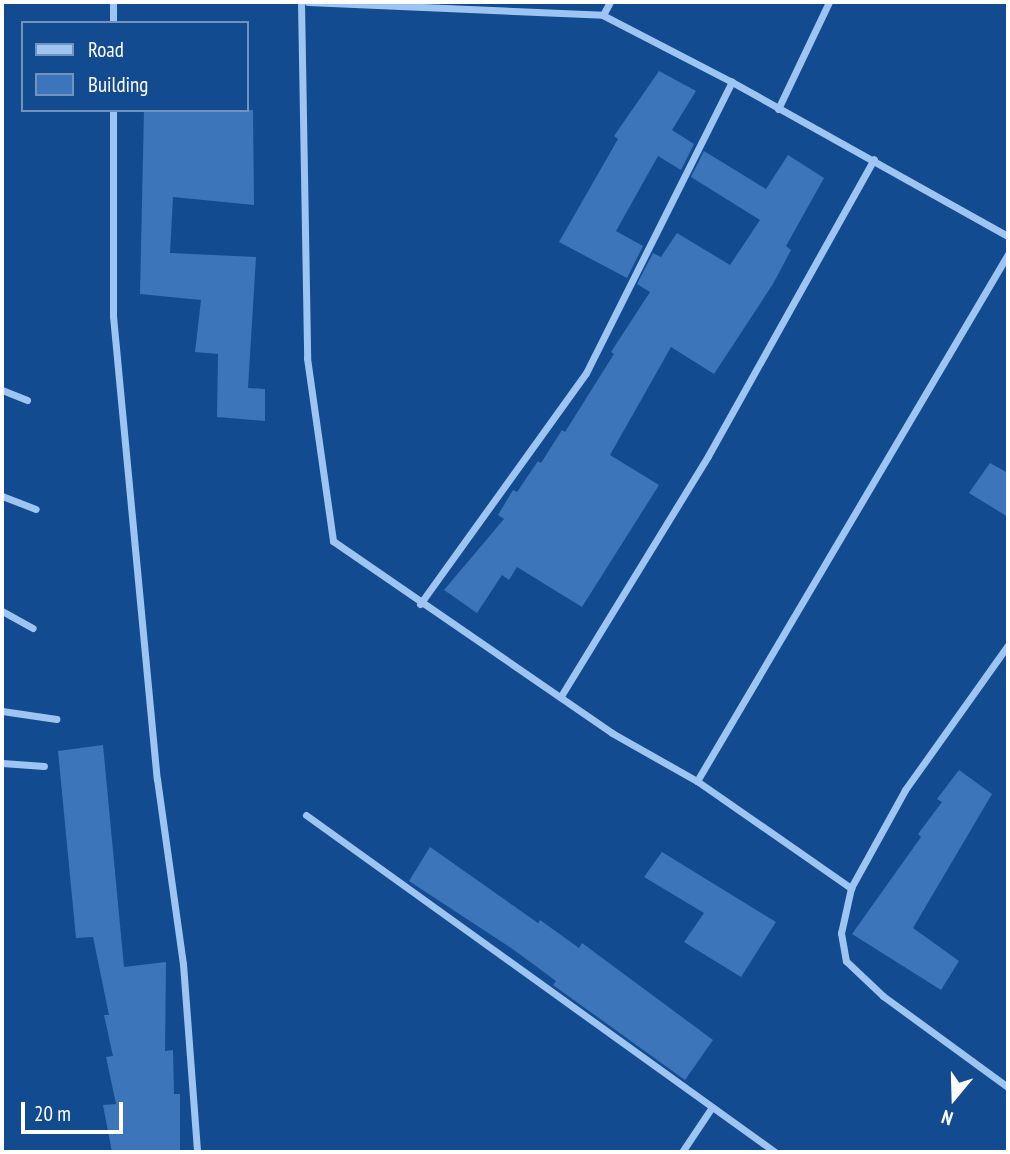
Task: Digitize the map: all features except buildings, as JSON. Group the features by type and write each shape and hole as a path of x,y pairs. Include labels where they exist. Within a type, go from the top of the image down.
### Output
{"street":[{"path":"113,21 114,2"},
{"path":"301,2 307,358 333,541 420,604 561,696 612,733 697,780 851,888"},
{"path":"308,2 603,15 874,159 1008,236"},
{"path":"603,15 610,2"},
{"path":"778,109 830,2"},
{"path":"420,604 586,373 732,82"},
{"path":"113,112 117,368 157,779 183,964 197,1152"},
{"path":"561,696 708,456 874,159"},
{"path":"697,780 1008,254"},
{"path":"2,390 27,400"},
{"path":"2,496 36,509"},
{"path":"2,611 33,628"},
{"path":"1008,645 905,790 851,888 841,933 846,961 883,996 1008,1087"},
{"path":"2,711 56,719"},
{"path":"2,763 44,766"},
{"path":"306,815 775,1152"},
{"path":"682,1152 712,1107"}]}
